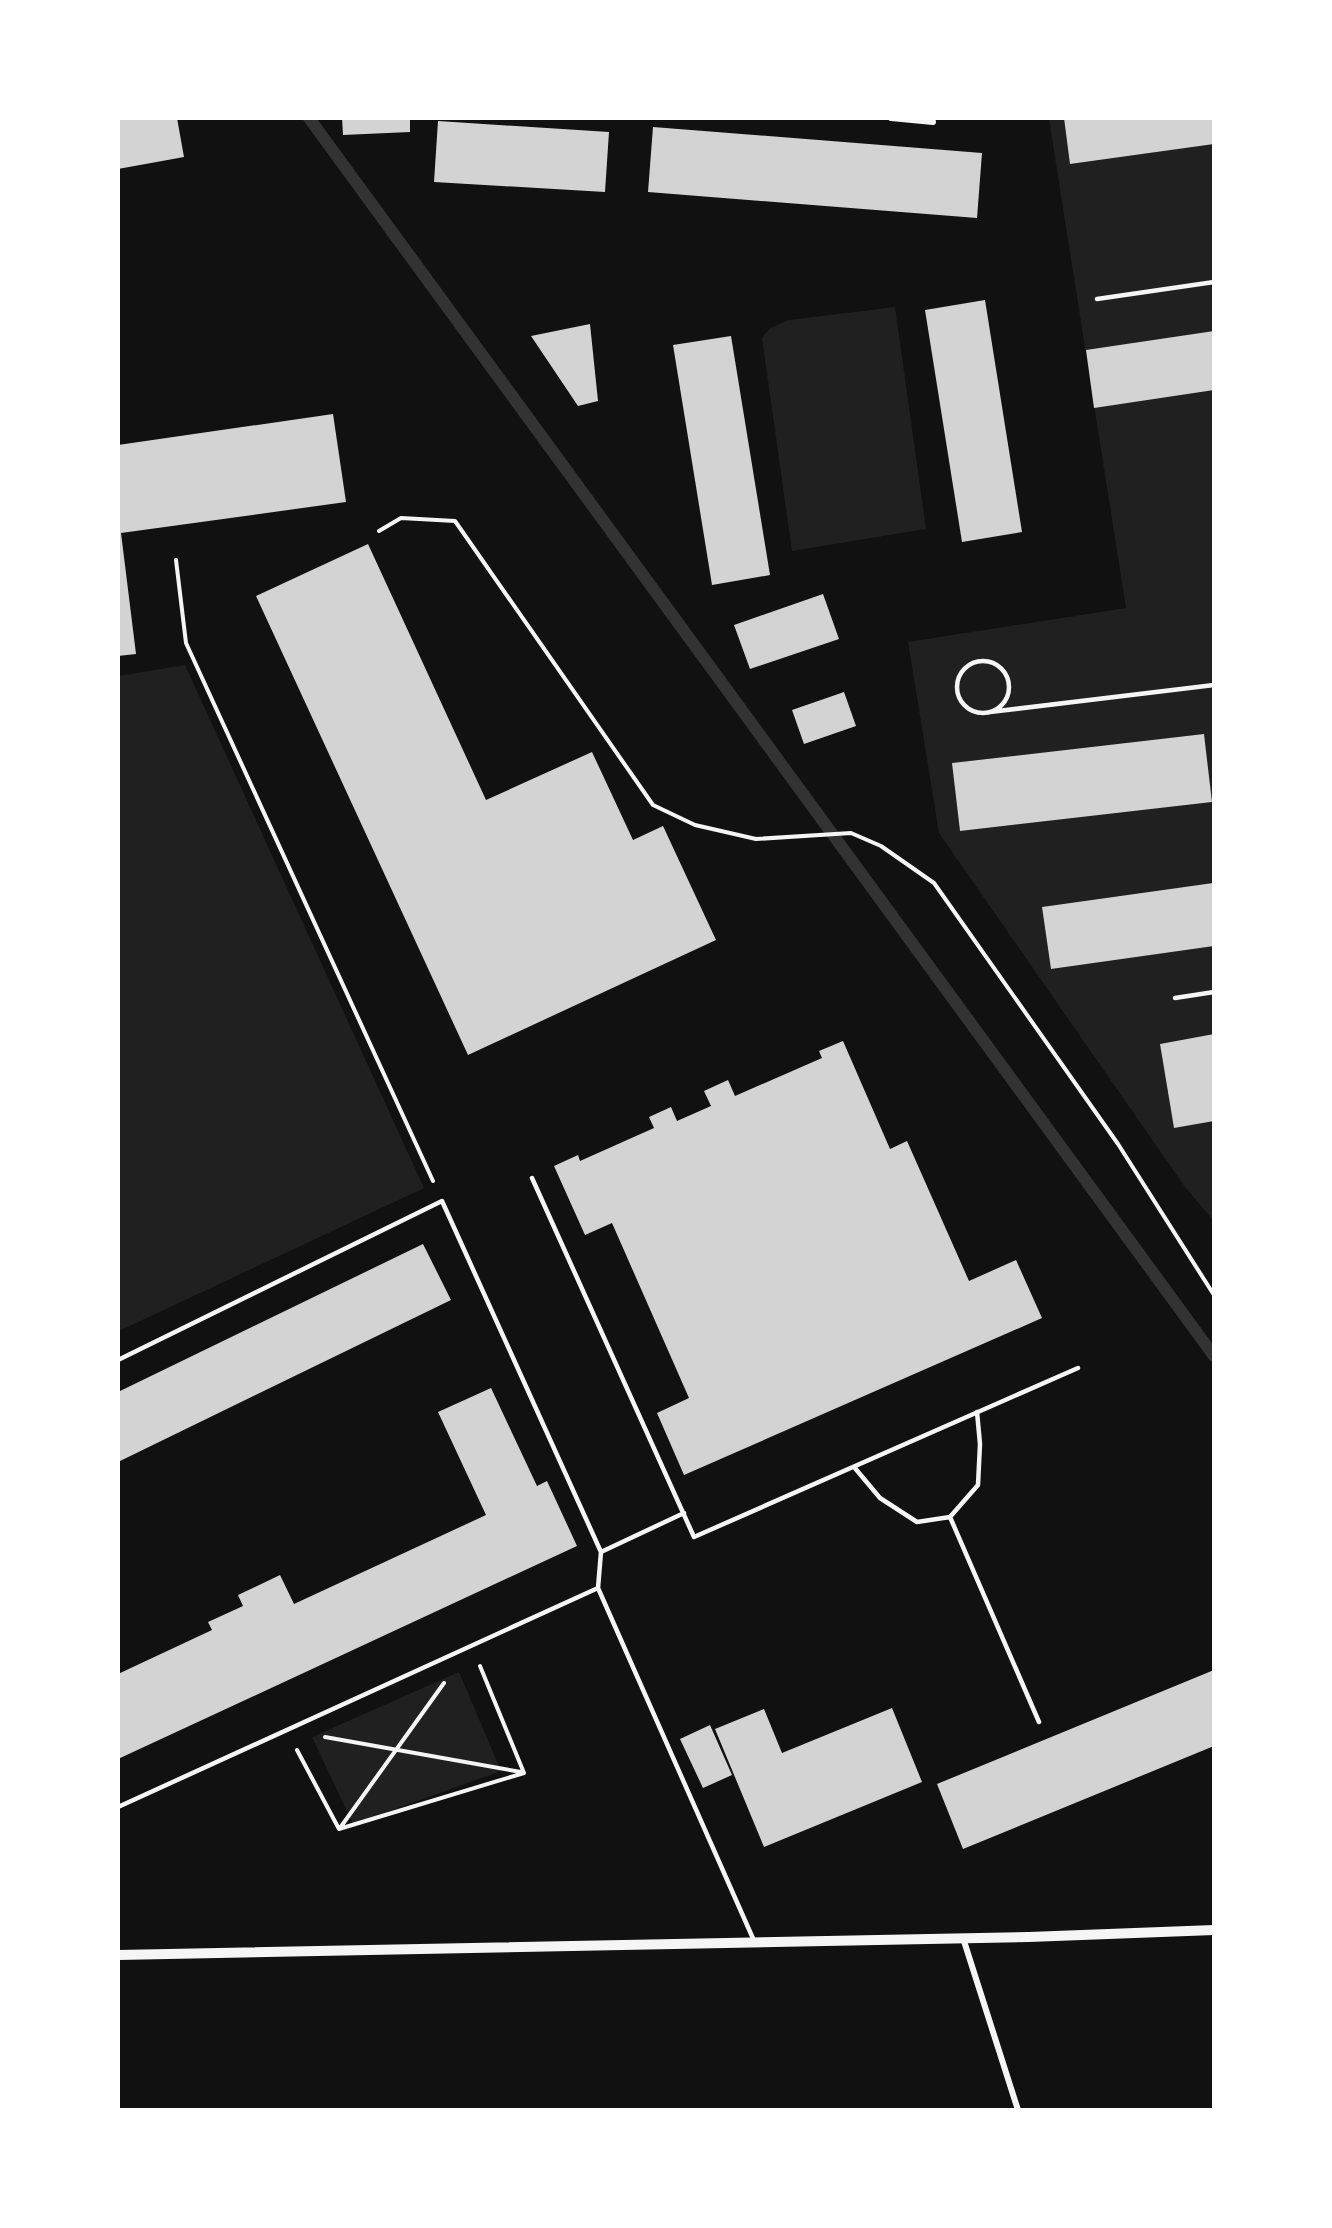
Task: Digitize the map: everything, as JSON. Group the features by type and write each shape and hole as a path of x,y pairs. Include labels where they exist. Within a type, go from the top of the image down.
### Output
{"street":[{"path":"891,118 933,122"},
{"path":"118,1955 963,1938 1214,1930"},
{"path":"963,1938 1018,2109"}],"lane":[{"path":"1097,299 1214,282"},
{"path":"990,712 1005,702 1008,694 1007,676 994,664 977,661 963,670 957,685 961,701 974,711 990,712 1214,685"},
{"path":"1175,998 1214,992"},
{"path":"532,1178 694,1537 1078,1368"},
{"path":"118,1359 442,1201 601,1552 598,1588 755,1942"},
{"path":"854,1467 880,1497 917,1522 950,1517 978,1485 980,1444 977,1412"},
{"path":"601,1552 684,1513"},
{"path":"950,1517 1039,1722"},
{"path":"118,1807 598,1588"}],"path":[{"path":"379,531 401,518 455,521 653,805 695,825 756,839 851,833 881,846 934,883 1118,1144 1214,1295"},
{"path":"176,560 186,644 442,1201"},
{"path":"339,1828 471,1646"},
{"path":"471,1646 524,1773"},
{"path":"286,1731 524,1773"},
{"path":"286,1731 339,1828"},
{"path":"339,1828 524,1773"}],"shaded area":[{"path":"1049,119 1064,119 1071,164 1213,144 1213,889 1212,883 1042,907 1051,969 1213,946 1213,1034 1160,1044 1174,1128 1213,1121 1213,1220 1185,1187 939,833 908,642 1126,608","holes":["1204,734 1212,802 960,831 952,763"]},
{"path":"895,307 926,529 792,551 762,338 770,328 789,320"},
{"path":"185,665 424,1188 119,1331 119,676"},
{"path":"459,1672 501,1771 353,1824 312,1737"}],"building":[{"path":"118,118 177,118 184,157 118,169"},
{"path":"342,118 410,118 410,132 343,135"},
{"path":"1064,118 1214,118 1214,144 1070,164"},
{"path":"438,121 609,132 605,192 434,182"},
{"path":"653,127 982,153 977,218 648,192"},
{"path":"985,300 1022,532 962,542 925,310"},
{"path":"590,324 598,401 578,406 531,336"},
{"path":"1214,331 1214,390 1094,408 1086,350"},
{"path":"731,336 770,575 712,585 673,345"},
{"path":"333,414 346,502 121,533 136,654 118,656 118,445"},
{"path":"368,544 486,800 592,752 633,840 663,826 716,940 468,1055 256,596"},
{"path":"823,594 839,639 750,669 734,625"},
{"path":"844,692 856,726 804,744 792,710"},
{"path":"1204,734 1212,802 960,831 952,763"},
{"path":"1213,883 1214,946 1051,969 1042,907"},
{"path":"1214,1034 1214,1121 1174,1128 1160,1044"},
{"path":"843,1041 890,1149 907,1141 969,1281 1016,1260 1042,1318 684,1475 657,1413 689,1398 612,1223 585,1235 554,1166 578,1155 580,1161 654,1128 649,1117 671,1107 677,1121 711,1106 704,1091 728,1080 735,1096 822,1058 819,1051"},
{"path":"423,1244 451,1300 118,1462 118,1392"},
{"path":"491,1388 537,1486 547,1481 577,1546 118,1759 118,1674 212,1630 208,1622 243,1606 238,1595 280,1575 294,1604 486,1515 438,1412"},
{"path":"1214,1670 1214,1746 963,1849 937,1784"},
{"path":"892,1708 922,1782 764,1847 715,1729 764,1709 782,1753"},
{"path":"710,1725 732,1775 703,1788 680,1739"}],"waterway":[{"path":"309,118 1214,1356"}]}
